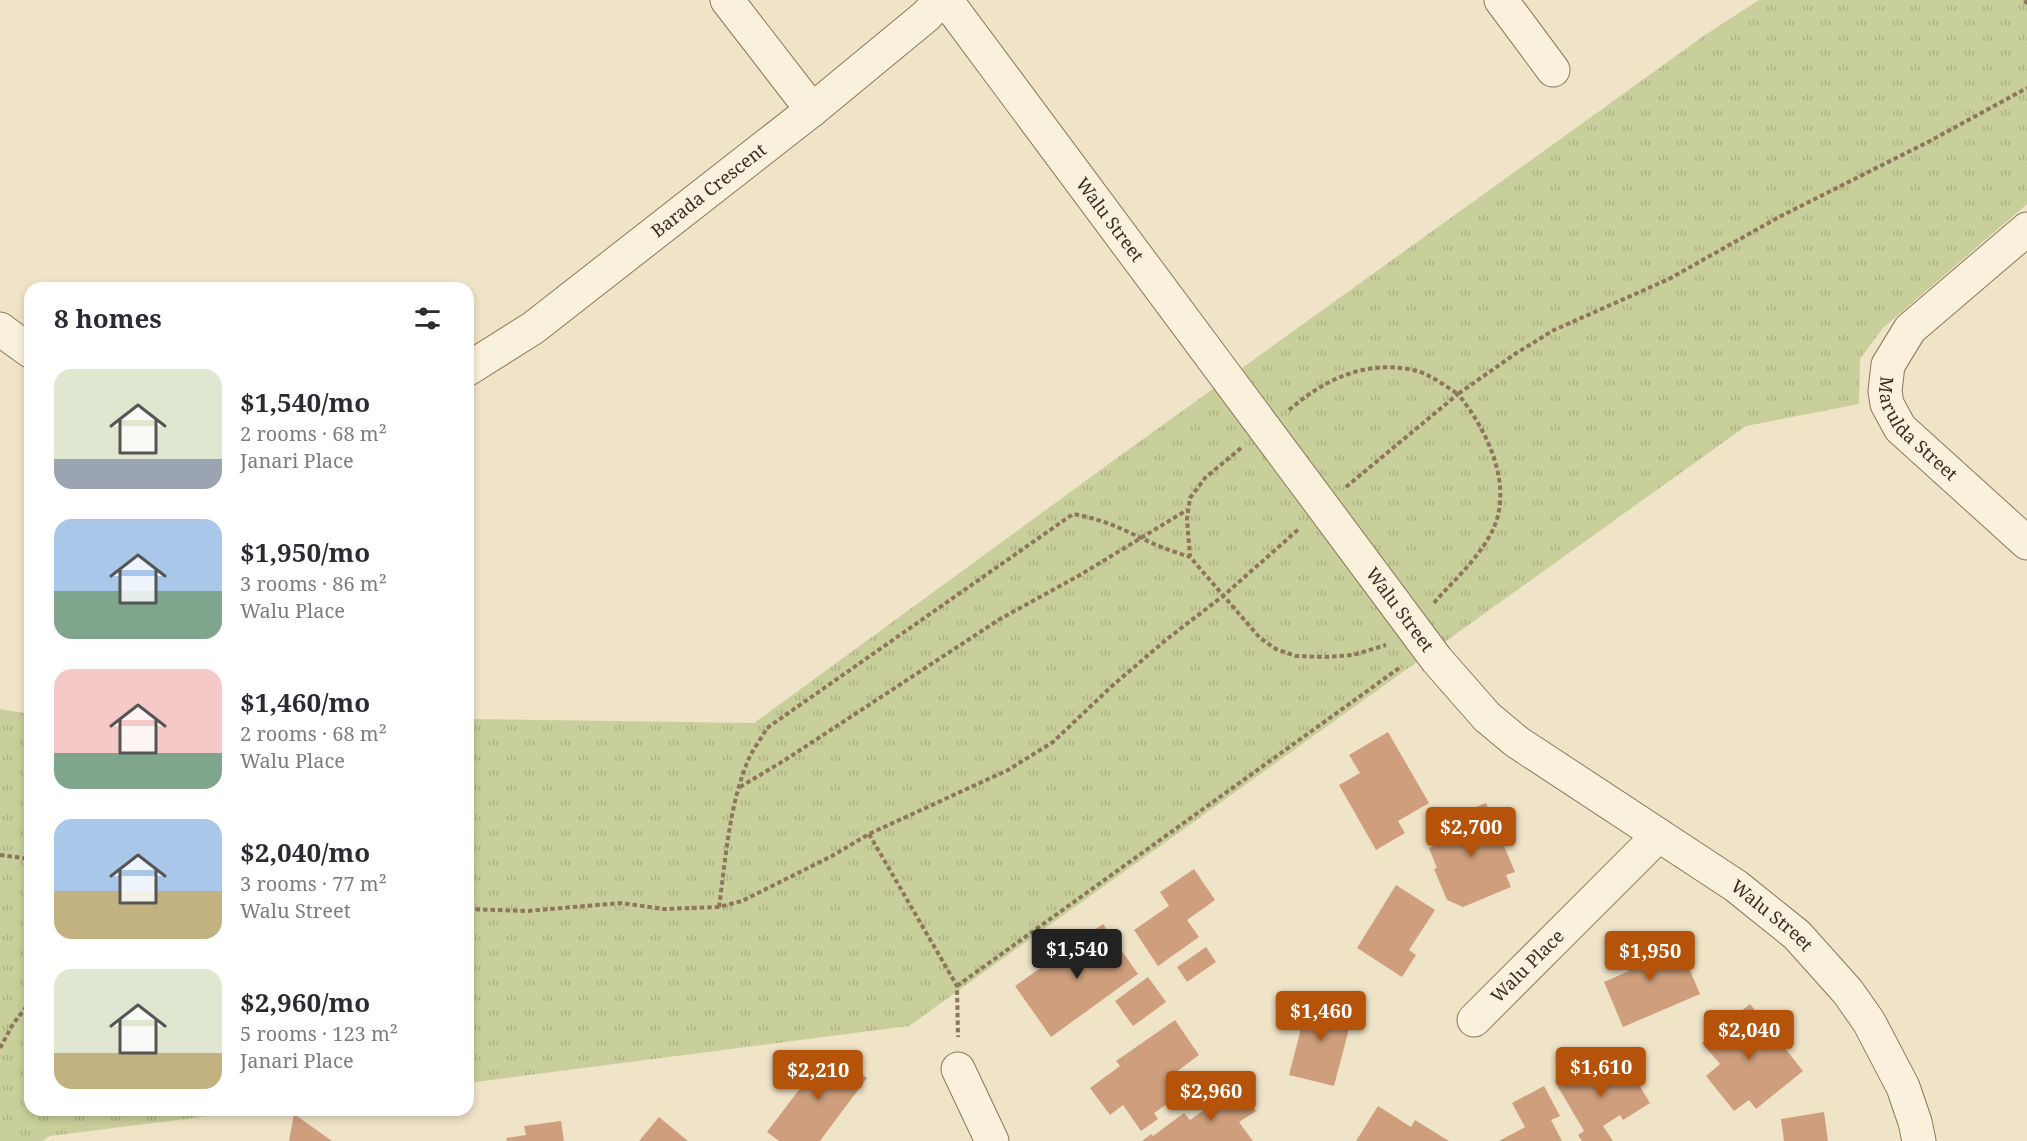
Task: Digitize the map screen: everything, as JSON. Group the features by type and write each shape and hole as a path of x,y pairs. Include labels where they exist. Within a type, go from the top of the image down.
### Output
{"street":[{"path":"727,0 812,110"},
{"name":"Barada Crescent","path":"474,365 533,328 812,110 926,16 941,0"},
{"name":"Walu Street","path":"946,0 1451,676 1487,717 1510,736 1736,886 1797,935 1848,992 1869,1022 1903,1087 1919,1141"},
{"path":"1501,0 1553,70"},
{"name":"Marulda Street","path":"2027,229 1910,329 1888,365 1885,391 1887,404 1900,428 2027,543"},
{"path":"0,328 24,346"},
{"name":"Walu Place","path":"1474,1020 1658,836"},
{"path":"958,1069 992,1141"}],"path":[{"path":"2025,0 2027,4"},
{"path":"1458,394 1554,330 1669,279 1779,217 1928,142 2027,88"},
{"path":"719,908 732,817 739,787 751,755 767,728 1073,514 1099,518 1154,544 1190,557 1260,638 1276,649 1296,656 1353,655 1383,646 1414,628 1490,536 1499,505 1501,494 1498,472 1486,438 1471,410 1458,394 1414,370 1385,367 1351,373 1324,383 1285,414"},
{"path":"1190,557 1187,519 1191,498 1205,478 1250,441"},
{"path":"739,787 785,760 1000,619 1188,510"},
{"path":"474,909 527,911 621,903 664,909 719,908 751,896 832,856 869,834 1008,770 1053,742 1112,686 1222,596"},
{"path":"957,986 1402,666"},
{"path":"869,834 957,986 958,1069"},
{"path":"0,855 24,858"},
{"path":"0,1048 24,1010"}],"green space":[{"path":"1759,0 2027,0 2027,204 1883,328 1860,359 1859,404 1746,426 909,1026 474,1082 474,719 754,723 1121,455 1705,35"},
{"path":"0,709 24,713 24,1116 208,1116 50,1136 42,1141 0,1141"}],"building":[{"path":"1388,732 1429,803 1398,821 1405,833 1376,850 1339,785 1360,773 1349,755"},
{"path":"1486,803 1496,827 1487,830 1492,842 1501,839 1515,872 1506,875 1511,887 1463,907 1447,900 1434,869 1437,868 1429,848 1444,842 1436,823"},
{"path":"1194,869 1215,900 1187,920 1199,937 1158,966 1134,930 1169,906 1160,892"},
{"path":"1396,885 1435,910 1409,950 1416,955 1402,977 1357,948"},
{"path":"1103,924 1138,974 1051,1037 1015,986"},
{"path":"1652,935 1662,958 1681,949 1700,994 1623,1027 1604,982 1629,971 1619,949"},
{"path":"1206,947 1216,962 1187,982 1177,967"},
{"path":"1148,977 1166,1002 1133,1026 1115,1001"},
{"path":"1309,998 1354,1010 1334,1086 1289,1075"},
{"path":"1750,1004 1767,1026 1765,1029 1777,1044 1780,1042 1803,1071 1756,1109 1749,1100 1734,1111 1706,1076 1720,1064 1702,1043"},
{"path":"1175,1020 1199,1055 1176,1072 1185,1085 1170,1096 1173,1100 1154,1113 1158,1119 1141,1131 1123,1105 1110,1115 1090,1088 1120,1066 1116,1061"},
{"path":"829,1050 867,1078 820,1141 779,1141 767,1132"},
{"path":"1591,1060 1600,1075 1624,1060 1650,1103 1623,1120 1620,1115 1603,1126 1613,1141 1582,1141 1578,1135 1584,1131 1555,1082"},
{"path":"1237,1086 1256,1111 1239,1122 1253,1141 1142,1141 1151,1134 1153,1136 1184,1113 1190,1120"},
{"path":"1544,1086 1560,1116 1551,1120 1562,1141 1499,1141 1525,1127 1512,1103"},
{"path":"1378,1106 1411,1127 1415,1120 1449,1141 1356,1141"},
{"path":"1824,1112 1828,1141 1784,1141 1781,1119"},
{"path":"294,1116 297,1116 332,1141 289,1141"},
{"path":"659,1117 688,1141 639,1141"},
{"path":"561,1121 564,1141 507,1141 506,1138 526,1135 524,1126"}]}
